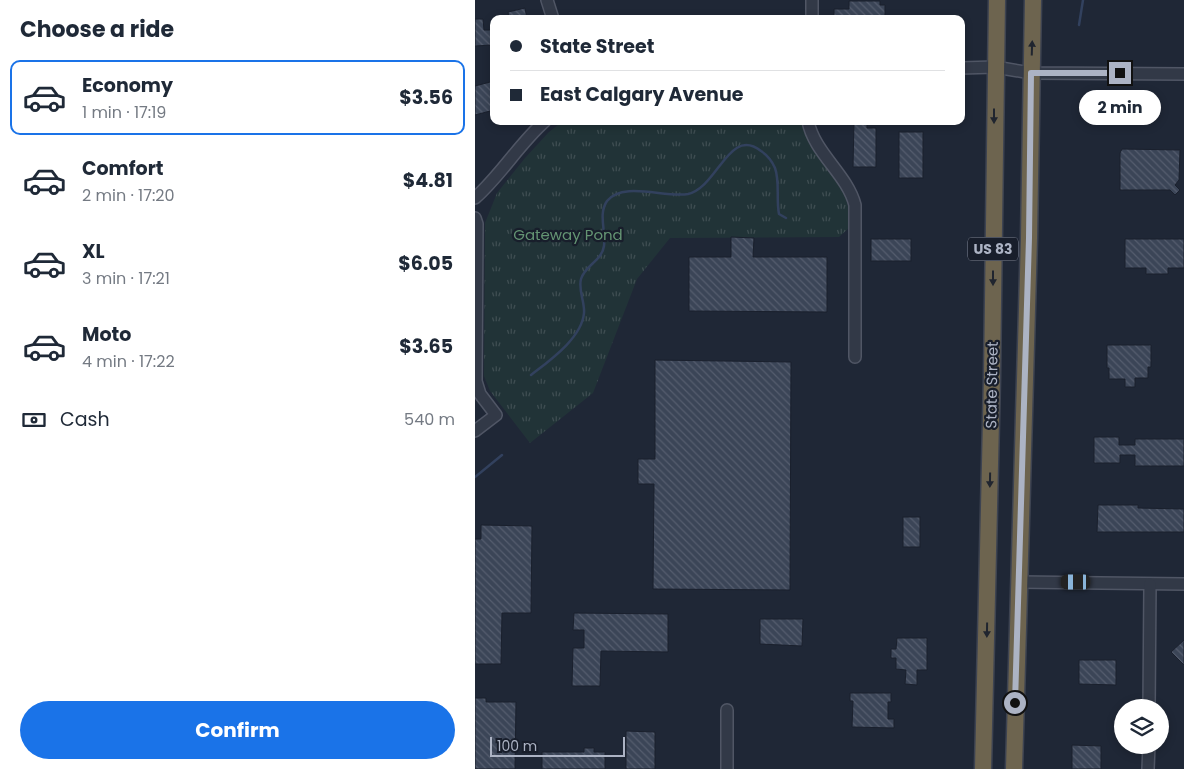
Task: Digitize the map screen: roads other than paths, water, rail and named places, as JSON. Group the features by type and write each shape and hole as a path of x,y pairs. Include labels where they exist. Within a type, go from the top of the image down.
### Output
{"highway":[{"name":"State Street","path":"983,769 992,386 997,0"},
{"name":"US 83","path":"1014,769 1029,238 1033,0"}],"street":[{"path":"547,0 552,15"},
{"path":"812,0 812,15"},
{"path":"965,68 995,67 1031,73 1184,74"},
{"path":"475,198 541,125"},
{"path":"809,125 813,136 850,191 855,205 855,357"},
{"path":"475,218 477,224 476,380 480,394 495,415 475,431"},
{"path":"1019,582 1184,584"},
{"path":"1149,699 1150,584"},
{"path":"727,710 727,769"},
{"path":"1148,769 1149,754"}],"waterway":[{"path":"1079,25 1083,0"},
{"path":"531,375 547,363 571,340 582,322 584,309 580,287 581,279 586,270 603,251 603,211 607,201 614,195 634,191 688,194 708,181 732,152 740,146 750,145 763,153 774,165 777,179 779,214 786,218"},
{"path":"475,477 502,455"}],"park label":[{"name":"Gateway Pond","path":"568,235"}]}
